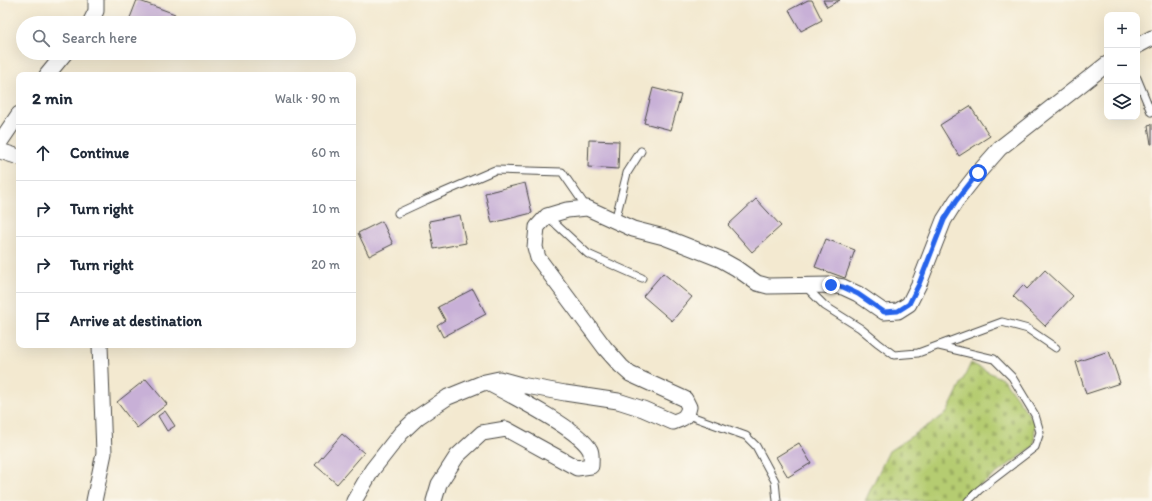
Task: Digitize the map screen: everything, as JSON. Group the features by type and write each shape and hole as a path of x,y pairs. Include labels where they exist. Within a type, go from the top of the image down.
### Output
{"street":[{"path":"94,16 96,11 96,0"},
{"path":"1140,44 1152,38"},
{"path":"49,72 59,60"},
{"path":"354,501 372,470 401,433 418,416 448,397 485,382 499,379 521,385 618,401 643,409 673,422 683,419 688,414 690,407 685,399 630,374 621,366 605,348 538,258 535,247 537,227 547,216 567,210 587,208 633,229 664,237 720,259 757,283 768,286 831,285 843,287 858,294 884,312 898,311 909,304 919,284 944,220 956,201 978,173 1000,148 1104,66"},
{"path":"0,142 16,118"},
{"path":"0,151 16,155"},
{"path":"94,501 104,453 100,348"},
{"path":"434,501 439,484 457,456 482,433 506,429 577,468 591,466 590,451 578,435 515,397 485,382"}],"lane":[{"path":"1140,84 1152,112"},
{"path":"615,221 627,173 640,151"},
{"path":"398,213 495,170 562,172 587,208"},
{"path":"547,216 588,254 642,278"},
{"path":"805,285 825,306 860,328 894,355 918,353 1002,322 1028,329 1056,348"},
{"path":"939,346 994,359 1012,377 1034,415 1040,432 1035,447 979,490 968,501"},
{"path":"688,414 746,436 756,446 775,481 777,501"},
{"path":"976,501 979,490"}],"green space":[{"path":"971,363 1004,380 1035,423 1034,446 959,501 865,501 889,451 947,413"}],"building":[{"path":"137,0 175,14 174,16 131,16"},
{"path":"808,0 812,0 822,20 801,31 789,10"},
{"path":"823,0 840,0 827,7"},
{"path":"653,88 681,95 671,130 644,123"},
{"path":"970,106 990,136 959,156 940,125"},
{"path":"1152,124 1152,144 1151,144 1148,125"},
{"path":"589,140 619,141 618,169 588,167"},
{"path":"525,183 532,213 492,223 485,193"},
{"path":"756,199 781,226 752,252 728,225"},
{"path":"460,215 466,243 434,249 429,221"},
{"path":"382,221 393,244 369,256 358,233"},
{"path":"826,239 855,250 845,278 815,267"},
{"path":"1045,270 1073,296 1045,326 1013,296 1023,285 1027,289"},
{"path":"663,273 692,297 672,321 643,296"},
{"path":"473,289 486,314 443,337 437,325 445,320 438,307"},
{"path":"1109,351 1120,383 1086,394 1076,362"},
{"path":"146,379 167,404 137,428 117,402"},
{"path":"165,411 175,426 167,431 158,416"},
{"path":"342,434 364,453 337,484 315,465"},
{"path":"799,443 811,463 788,477 776,457"}],"route":[{"path":"831,285 843,287 858,294 884,312 898,311 909,304 919,284 944,220 956,201 978,173"}]}
